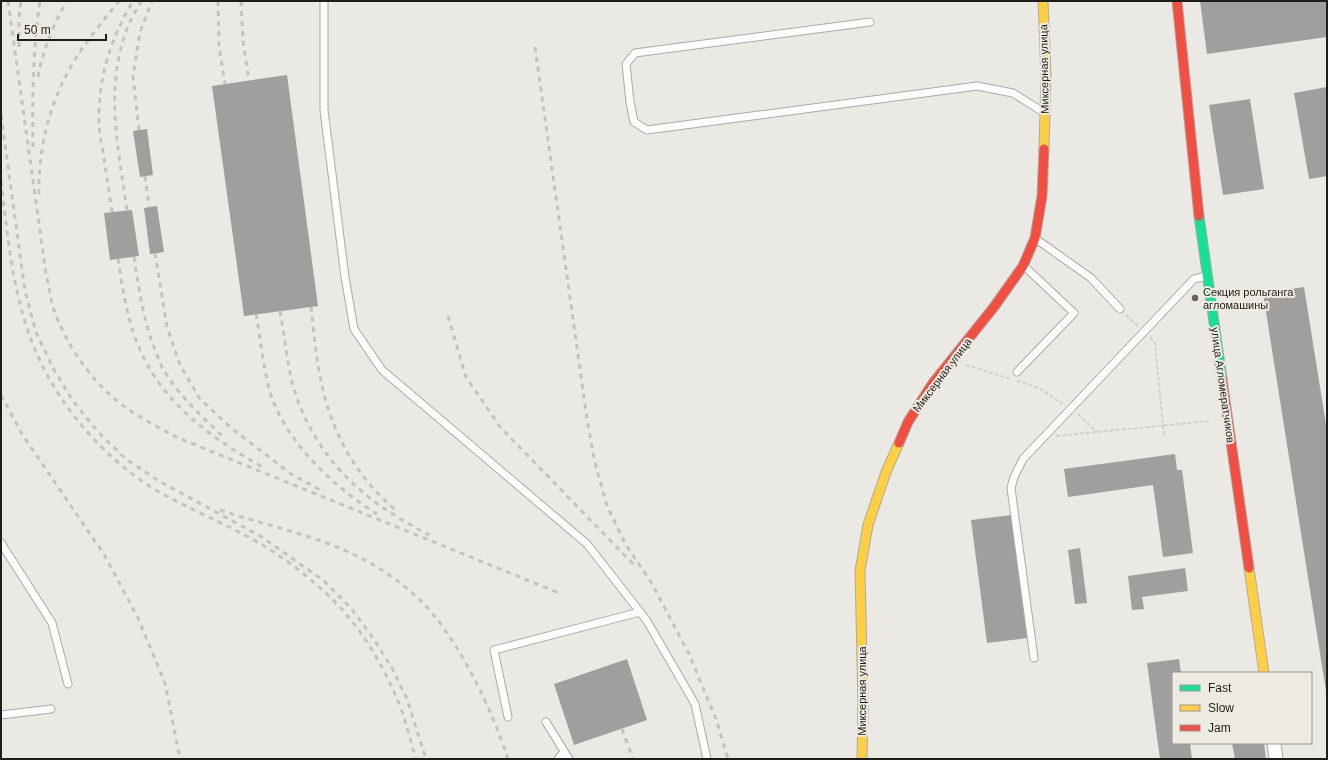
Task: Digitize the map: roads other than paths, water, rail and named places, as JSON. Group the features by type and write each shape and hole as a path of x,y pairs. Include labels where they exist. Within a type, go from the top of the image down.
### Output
{"street":[{"name":"Миксерная улица","path":"862,759 863,705 860,571 868,525 886,472 908,422 933,383 994,307 1023,266 1035,238 1042,196 1045,114 1046,74 1043,1"},
{"name":"улица Агломератчиков","path":"1177,1 1199,215 1264,672"},
{"path":"1274,744 1276,759"}],"lane":[{"path":"324,1 324,110 345,277 354,329 382,370 587,544 647,621 695,704 707,759"},
{"path":"870,22 635,53 626,64 630,102 634,122 647,130 977,86 1013,93 1045,114"},
{"path":"1035,238 1091,278 1120,309"},
{"path":"1016,372 1074,313 1023,266"},
{"path":"1034,658 1011,488 1022,459 1194,279 1208,276"},
{"path":"1,543 52,622 68,684"},
{"path":"508,717 494,650 640,612"},
{"path":"1,715 51,709"},
{"path":"546,722 569,759"},
{"path":"558,759 564,752"}],"railway":[{"path":"8,1 51,301 65,335 79,359 97,382 130,411 176,437 559,593"},
{"path":"19,47 19,17 21,1"},
{"path":"33,147 34,74 40,1"},
{"path":"38,77 49,38 67,1"},
{"path":"39,194 39,177 43,143 58,93 78,55 119,1"},
{"path":"112,212 99,128 99,105 107,59 118,29 133,1"},
{"path":"127,210 115,118 116,72 128,26 141,1"},
{"path":"139,130 133,76 140,32 152,1"},
{"path":"218,1 219,46 225,84"},
{"path":"241,1 243,41 249,81"},
{"path":"535,47 587,419 595,463 607,506 626,545 651,582 689,654 716,719 728,759"},
{"path":"1,115 25,291 36,332 53,368 73,401 98,432 127,460 159,481 262,537 324,581 351,608 373,638 392,668 407,699 426,759"},
{"path":"145,176 149,207"},
{"path":"1,181 14,278 26,326 45,371 66,405 106,452 137,478 180,503 270,549 305,575 338,605 362,634 393,689 406,723 416,759"},
{"path":"155,253 167,327 180,365 200,399 230,427 291,474 324,492"},
{"path":"134,257 145,319 152,343 162,368 185,398 224,438"},
{"path":"118,259 133,333 153,375 166,392 195,422 229,447 266,469"},
{"path":"311,307 315,346 322,386 340,438 358,470 382,498 396,510"},
{"path":"280,311 292,382 312,432 338,468 366,495 392,514 429,535"},
{"path":"256,314 268,385 278,413 288,430 300,447 329,478 361,504 377,514"},
{"path":"448,316 466,377 501,428 634,565"},
{"path":"1,395 22,434 105,556 138,618 165,683 180,759"},
{"path":"220,510 299,534 356,555 374,565 409,590 432,613 459,651 492,717 508,759"},
{"path":"622,729 633,759"}],"place":[{"name":"Секция рольганга агломашины","path":"1195,298"}]}
